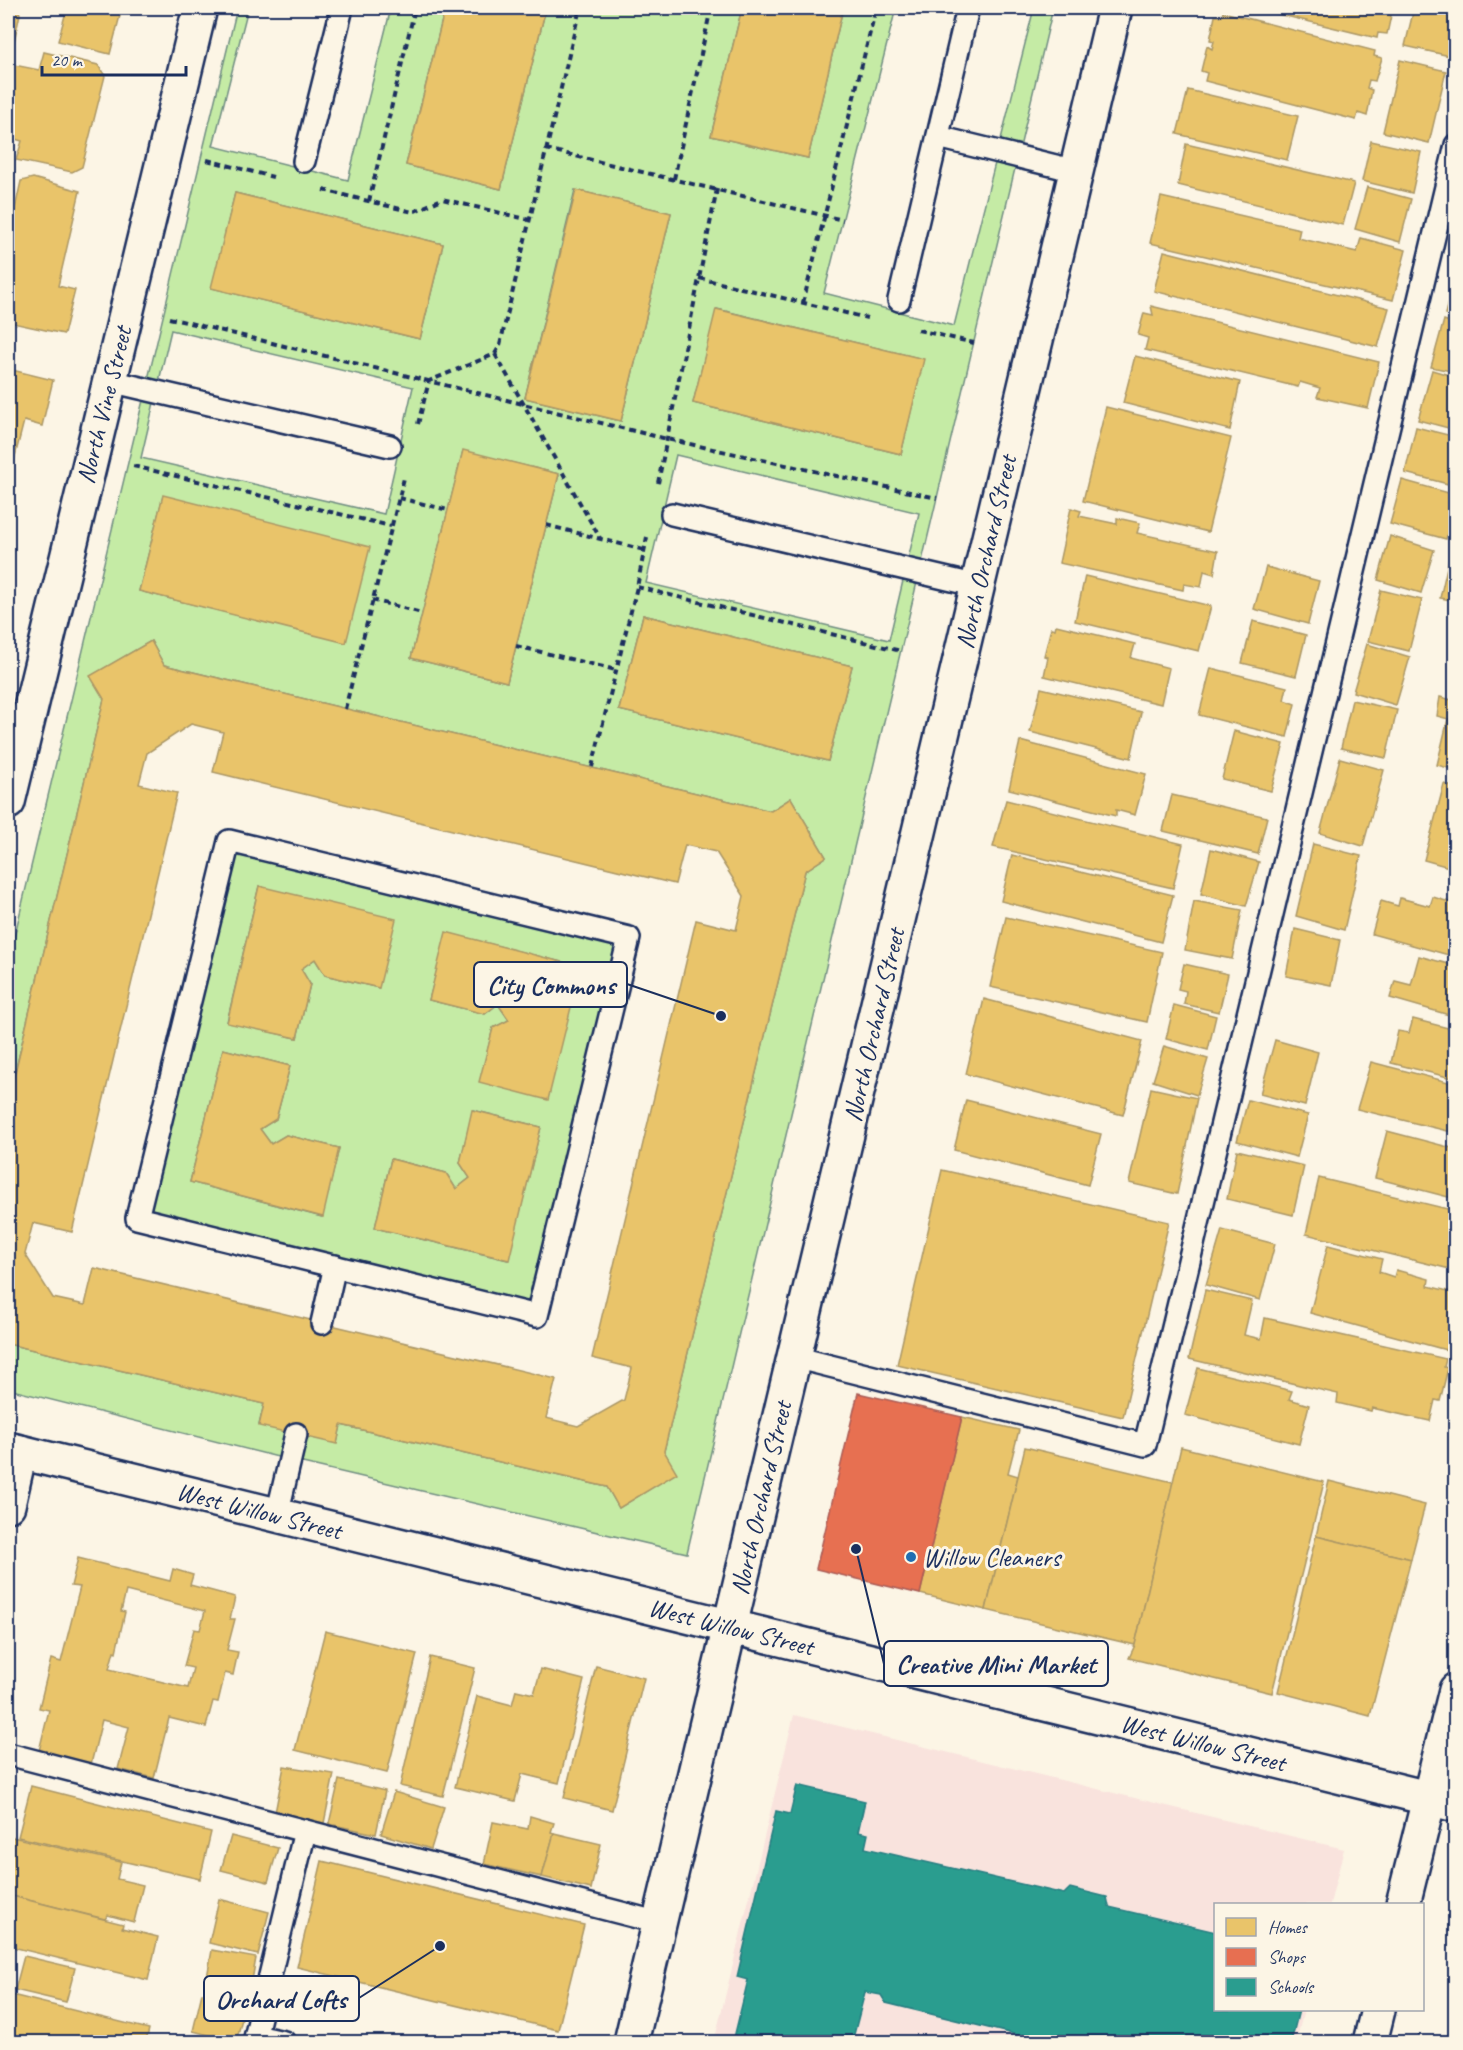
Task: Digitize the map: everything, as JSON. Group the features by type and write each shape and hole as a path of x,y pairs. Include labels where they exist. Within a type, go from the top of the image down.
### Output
{"street":[{"name":"North Vine Street","path":"8,802 200,8"},
{"name":"North Orchard Street","path":"631,2043 1115,8"},
{"name":"West Willow Street","path":"14,1451 1442,1801"},
{"path":"8,1504 14,1451"},
{"path":"1404,1903 1442,1801 1455,1690"},
{"path":"1370,2043 1378,2011"}],"lane":[{"path":"304,161 342,8"},
{"path":"899,300 968,8"},
{"path":"938,137 1076,171"},
{"path":"794,1357 1146,1444 1455,145"},
{"path":"110,381 390,446"},
{"path":"672,514 978,586"},
{"path":"230,841 629,938 537,1316 335,1266 137,1218 230,841"},
{"path":"322,1323 335,1266"},
{"path":"277,1515 296,1434"},
{"path":"8,1754 660,1923"},
{"path":"284,2043 255,2039 305,1831"}],"path":[{"path":"369,201 415,8"},
{"path":"429,381 495,354 500,345 580,8"},
{"path":"674,179 711,8"},
{"path":"803,303 876,8"},
{"path":"546,149 843,220"},
{"path":"201,159 279,179"},
{"path":"313,187 413,213 442,200 530,220"},
{"path":"699,278 871,319"},
{"path":"163,317 667,439 937,498"},
{"path":"917,329 974,343"},
{"path":"495,354 600,538"},
{"path":"415,434 429,381"},
{"path":"127,465 391,526"},
{"path":"345,709 404,477"},
{"path":"399,498 448,510"},
{"path":"546,525 644,549"},
{"path":"637,587 901,651"},
{"path":"372,600 422,613"},
{"path":"516,646 616,670"}],"shaded area":[{"path":"794,1715 1344,1849 1330,1903 1214,1903 1214,2011 1304,2011 1296,2042 714,2042"}],"green space":[{"path":"237,8 248,8 213,146 348,180 391,8 445,8 406,165 501,189 546,8 742,8 711,136 808,158 843,8 896,8 824,293 954,326 1034,8 1053,8 687,1553 290,1460 8,1389 8,1344 264,1404 259,1425 337,1443 341,1425 607,1487 619,1508 676,1473 664,1451 805,871 826,857 791,798 771,811 164,665 151,641 91,676 104,699 8,1102 8,963","holes":["575,190 671,213 621,421 525,398","235,193 443,244 420,339 212,288","717,309 923,359 901,454 693,403","171,330 413,387 384,514 141,458","463,451 559,474 507,682 411,658","676,455 919,513 889,640 646,583","163,496 346,642 139,591","643,615 852,666 828,761 619,710"]},
{"path":"229,841 629,938 537,1316 137,1218","holes":["259,886 379,988 325,975 315,959 301,969 310,984 297,1038 227,1022","447,933 581,967 480,1082 493,1028 509,1020 498,1004 485,1014 429,1000","223,1049 290,1066 276,1119 260,1129 271,1144 286,1135 339,1148 322,1217 190,1182","473,1110 541,1127 508,1260 375,1228 391,1159 446,1173 456,1189 470,1178 460,1163"]}],"building: Homes":[{"path":"8,8 18,8 20,14 9,64 39,70 44,52 98,65 105,76 82,167 72,172 16,160 22,141 8,137"},
{"path":"67,8 122,8 110,54 58,41"},
{"path":"445,8 546,8 501,189 406,165"},
{"path":"742,8 843,8 808,158 711,136"},
{"path":"1253,8 1386,8 1392,11 1387,34 1378,33 1377,38"},
{"path":"1414,8 1456,8 1456,31 1450,56 1405,46"},
{"path":"1223,12 1375,51 1374,56 1382,58 1375,81 1369,80 1367,88 1372,90 1367,116 1358,113 1356,120 1205,81 1207,73 1201,71 1207,46 1212,49 1214,41 1210,40 1215,16 1222,16"},
{"path":"1400,60 1446,71 1429,143 1383,132"},
{"path":"1188,90 1298,116 1287,160 1177,134"},
{"path":"1371,141 1421,152 1412,193 1362,181"},
{"path":"1186,144 1354,183 1343,225 1178,185"},
{"path":"33,178 80,191 58,286 75,290 64,334 8,322 8,236 21,181"},
{"path":"1367,187 1411,199 1400,242 1355,229"},
{"path":"576,190 671,213 621,421 525,398"},
{"path":"235,193 443,244 420,339 211,288"},
{"path":"1161,197 1300,229 1298,238 1357,252 1361,238 1406,250 1393,300 1150,243"},
{"path":"1164,251 1389,308 1378,347 1154,291"},
{"path":"1456,274 1456,317 1445,314"},
{"path":"1151,306 1379,362 1368,408 1317,397 1320,388 1300,382 1298,387 1145,350 1148,338 1138,335 1144,313 1153,315"},
{"path":"716,309 924,359 901,454 693,403"},
{"path":"1444,320 1456,324 1456,372 1431,367"},
{"path":"1135,356 1240,382 1230,430 1123,403"},
{"path":"8,369 53,380 42,426 24,421 8,484"},
{"path":"1432,370 1456,377 1456,430 1418,420"},
{"path":"1106,407 1231,438 1208,532 1083,501"},
{"path":"1416,427 1456,437 1456,455 1448,484 1405,473"},
{"path":"463,450 559,474 507,682 411,658"},
{"path":"1402,480 1456,495 1446,539 1390,524"},
{"path":"163,495 370,547 346,643 139,591"},
{"path":"1071,508 1081,511 1079,516 1117,524 1117,518 1140,523 1137,533 1218,551 1214,574 1204,571 1201,587 1184,584 1183,590 1059,563"},
{"path":"1390,536 1434,550 1421,593 1378,580"},
{"path":"1450,554 1456,555 1456,601 1440,598"},
{"path":"1266,567 1319,581 1308,624 1254,609"},
{"path":"1085,576 1211,606 1199,651 1075,621"},
{"path":"1381,590 1422,600 1409,651 1368,641"},
{"path":"643,615 852,666 828,761 619,710"},
{"path":"1253,621 1306,635 1296,676 1242,663"},
{"path":"1056,625 1135,644 1131,658 1169,668 1161,704 1044,676 1048,657 1044,656 1051,628 1055,629"},
{"path":"151,641 164,665 771,811 791,798 826,857 805,871 664,1451 677,1473 619,1508 607,1487 341,1425 337,1444 259,1426 264,1404 8,1344 8,1102 104,699 90,676","holes":["191,724 223,732 213,772 675,884 685,845 716,852 744,896 736,930 696,920 592,1358 632,1368 624,1400 578,1426 546,1418 556,1379 94,1268 85,1305 53,1298 25,1254 33,1223 72,1232 177,793 139,784 147,753"]},
{"path":"1367,644 1410,657 1396,705 1353,692"},
{"path":"1211,668 1287,687 1284,700 1295,704 1287,737 1199,715"},
{"path":"1455,686 1456,721 1437,716 1440,697 1452,700"},
{"path":"1041,688 1141,712 1131,758 1030,732"},
{"path":"1352,700 1397,710 1386,758 1341,748"},
{"path":"1448,719 1456,721 1456,770 1437,765"},
{"path":"1234,731 1284,744 1271,791 1222,779"},
{"path":"1020,741 1146,774 1135,815 1116,810 1116,816 1009,789"},
{"path":"1340,758 1384,770 1363,846 1320,833"},
{"path":"1444,784 1456,788 1456,869 1424,860"},
{"path":"1172,795 1267,817 1258,854 1163,831"},
{"path":"1006,800 1183,844 1173,888 993,847"},
{"path":"1313,844 1361,856 1344,930 1296,916"},
{"path":"1211,849 1259,862 1246,906 1201,894"},
{"path":"1012,855 1173,895 1161,942 1001,901"},
{"path":"259,886 396,919 379,988 325,975 315,959 301,969 310,984 297,1038 227,1023"},
{"path":"1433,897 1456,904 1456,957 1372,934 1381,901 1398,906 1400,898 1430,906"},
{"path":"1194,901 1242,910 1232,959 1185,950"},
{"path":"1006,917 1162,952 1147,1022 990,987"},
{"path":"1295,929 1340,940 1331,985 1286,976"},
{"path":"446,932 581,967 548,1100 479,1082 493,1028 509,1020 498,1004 485,1014 429,1000"},
{"path":"1419,956 1456,966 1456,1017 1390,998 1395,981 1411,985"},
{"path":"1184,964 1228,974 1219,1012 1184,1004 1186,991 1178,989"},
{"path":"984,999 1142,1041 1123,1115 966,1074"},
{"path":"1174,1005 1216,1016 1208,1050 1166,1039"},
{"path":"1413,1019 1456,1030 1456,1079 1391,1063 1398,1031 1409,1033"},
{"path":"1275,1040 1318,1052 1305,1106 1260,1094"},
{"path":"1164,1046 1208,1059 1197,1095 1153,1081"},
{"path":"223,1049 290,1066 276,1119 260,1129 271,1144 286,1135 339,1148 323,1217 190,1182"},
{"path":"1371,1062 1456,1084 1456,1133 1357,1109"},
{"path":"1151,1088 1197,1098 1177,1194 1129,1183"},
{"path":"966,1100 1101,1134 1088,1185 954,1150"},
{"path":"1248,1100 1308,1115 1297,1157 1237,1141"},
{"path":"472,1110 541,1127 509,1260 375,1228 391,1159 446,1173 456,1189 470,1178 460,1163"},
{"path":"1387,1131 1456,1149 1456,1199 1375,1178"},
{"path":"1237,1150 1304,1166 1293,1215 1227,1199"},
{"path":"942,1170 1169,1222 1123,1417 897,1365"},
{"path":"1319,1178 1456,1211 1454,1270 1306,1234"},
{"path":"1222,1230 1275,1244 1260,1300 1206,1285"},
{"path":"1328,1245 1382,1259 1379,1272 1394,1277 1396,1270 1429,1279 1428,1286 1456,1293 1456,1331 1450,1351 1310,1313"},
{"path":"1205,1290 1252,1301 1244,1335 1261,1339 1265,1318 1446,1359 1444,1367 1448,1368 1440,1401 1435,1400 1430,1421 1337,1403 1338,1394 1189,1359"},
{"path":"1198,1368 1292,1391 1289,1399 1309,1405 1299,1444 1185,1415"},
{"path":"962,1417 1019,1430 1008,1473 1018,1476 986,1610 920,1594"},
{"path":"1025,1447 1173,1482 1135,1645 986,1610"},
{"path":"1181,1447 1324,1482 1272,1693 1129,1658 1135,1645"},
{"path":"1329,1481 1425,1505 1411,1559 1316,1536"},
{"path":"1316,1536 1411,1559 1370,1716 1278,1692"},
{"path":"78,1558 170,1581 173,1569 193,1575 190,1585 235,1597 230,1619 235,1619 227,1650 238,1652 233,1675 225,1673 218,1702 213,1701 206,1727 169,1718 154,1778 118,1769 129,1727 102,1720 91,1764 39,1751 49,1710 39,1708 51,1659 61,1662 80,1587 71,1586","holes":["126,1591 205,1611 200,1630 194,1629 184,1666 193,1668 188,1688 109,1669 114,1651 116,1652 125,1612 121,1611"]},
{"path":"325,1631 417,1654 387,1773 295,1750"},
{"path":"430,1657 475,1668 443,1796 400,1786"},
{"path":"596,1666 644,1678 612,1810 564,1798"},
{"path":"541,1669 584,1680 559,1783 522,1774 515,1801 455,1787 477,1696 512,1705 516,1690 534,1694"},
{"path":"284,1766 334,1774 324,1823 275,1813"},
{"path":"339,1780 385,1791 376,1834 329,1824"},
{"path":"31,1786 211,1832 200,1879 18,1837"},
{"path":"394,1792 444,1807 431,1849 381,1834"},
{"path":"530,1816 554,1823 551,1832 554,1833 542,1877 484,1864 493,1822 528,1829"},
{"path":"554,1833 601,1844 591,1889 542,1877"},
{"path":"8,1836 121,1862 117,1879 143,1885 134,1922 108,1915 105,1919 8,1895"},
{"path":"231,1836 278,1848 268,1882 221,1870"},
{"path":"322,1861 584,1925 558,2030 297,1967"},
{"path":"8,1895 123,1924 122,1928 158,1937 148,1980 8,1946"},
{"path":"219,1899 269,1912 258,1955 209,1943"},
{"path":"212,1950 256,1958 249,1997 205,1988"},
{"path":"24,1956 75,1968 66,2002 15,1990"},
{"path":"202,1993 246,2003 236,2042 193,2031"},
{"path":"8,1994 149,2029 146,2042 8,2042"}],"building: Shops":[{"path":"858,1393 962,1417 920,1594 816,1569"}],"building: Schools":[{"path":"797,1785 865,1801 858,1832 868,1834 865,1848 1064,1894 1070,1888 1107,1897 1109,1907 1214,1932 1214,2011 1299,2011 1291,2042 1046,2042 886,2003 881,1995 865,1992 852,2042 733,2042 748,1980 737,1977 776,1811 790,1814"}],"place":[{"name":"City Commons","path":"721,1016"},
{"name":"Creative Mini Market","path":"856,1549"},
{"name":"Willow Cleaners","path":"911,1557"},
{"name":"Orchard Lofts","path":"440,1946"}]}
